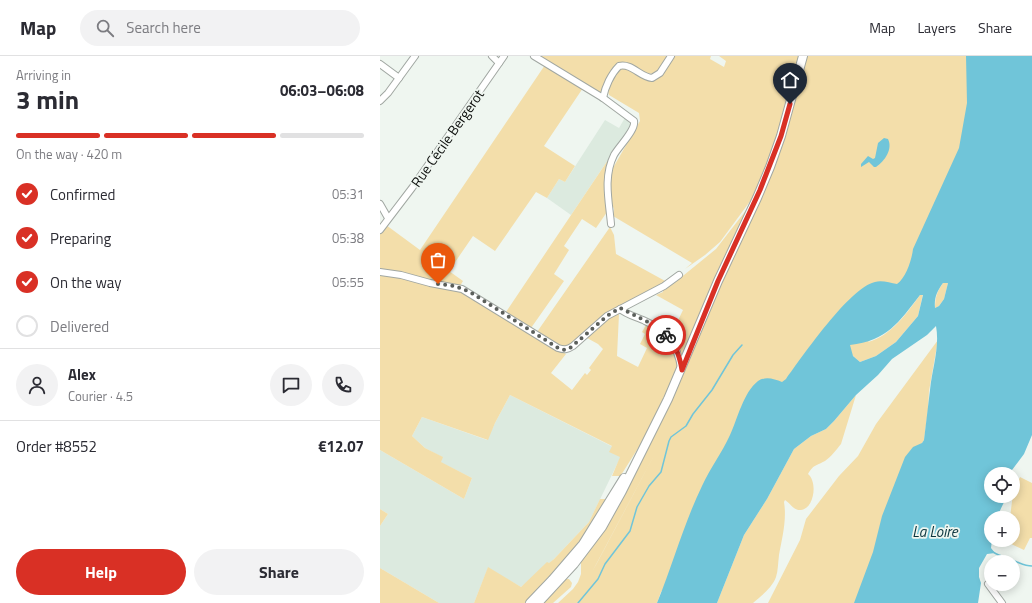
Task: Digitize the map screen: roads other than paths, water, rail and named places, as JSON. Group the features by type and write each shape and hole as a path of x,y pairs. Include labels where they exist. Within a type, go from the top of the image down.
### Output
{"main road":[{"path":"538,603 574,564 602,527 622,491 668,399 682,370 718,281 770,167 783,129 803,56"},
{"path":"530,603 583,544 643,447"}],"street":[{"path":"380,101 388,93 415,56"},
{"path":"492,56 500,63"},
{"name":"Rue Cécile Bergerot","path":"380,230 412,188 504,56"},
{"path":"534,56 632,117 635,123 632,130 614,156 609,171 607,188 611,224"},
{"path":"603,98 608,84 619,66 627,66 646,77 652,78 657,76 664,69 672,56"},
{"path":"380,64 399,78"},
{"path":"380,204 388,218"},
{"path":"380,272 401,275 430,283 462,289 563,350 569,349 607,316 664,286 679,275"},
{"path":"620,308 654,325 670,338 682,370"},
{"path":"993,591 1002,603"}],"water":[{"name":"La Loire","path":"966,56 1032,56 1032,435 1024,454 1014,467 984,467 984,503 1003,503 1000,511 984,511 984,547 991,547 995,553 984,555 984,559 979,568 981,583 978,603 854,603 873,552 882,516 905,457 913,447 922,443 924,440 937,342 936,326 927,335 892,359 878,375 856,395 826,429 811,436 794,449 767,499 744,535 717,603 657,603 684,529 705,479 727,442 748,392 761,379 767,378 782,382 786,379 827,324 853,296 865,287 878,281 897,284 900,281 906,273 913,249 959,148 967,103","holes":["943,283 948,283 944,299 939,306 935,308 936,295 939,289","920,295 923,295 918,316 896,342 876,356 860,362 853,356 850,345 863,343 883,335 898,322"]},
{"path":"884,138 888,139 890,147 882,162 876,167 869,162 861,167 861,164 868,156 873,159 875,158 878,143"}],"waterway":[{"path":"578,603 598,579 605,564 630,531 637,507 649,486 661,472 671,437 686,426 693,414 712,390 733,355 742,345"},
{"path":"993,552 1022,564 1032,566"}]}
